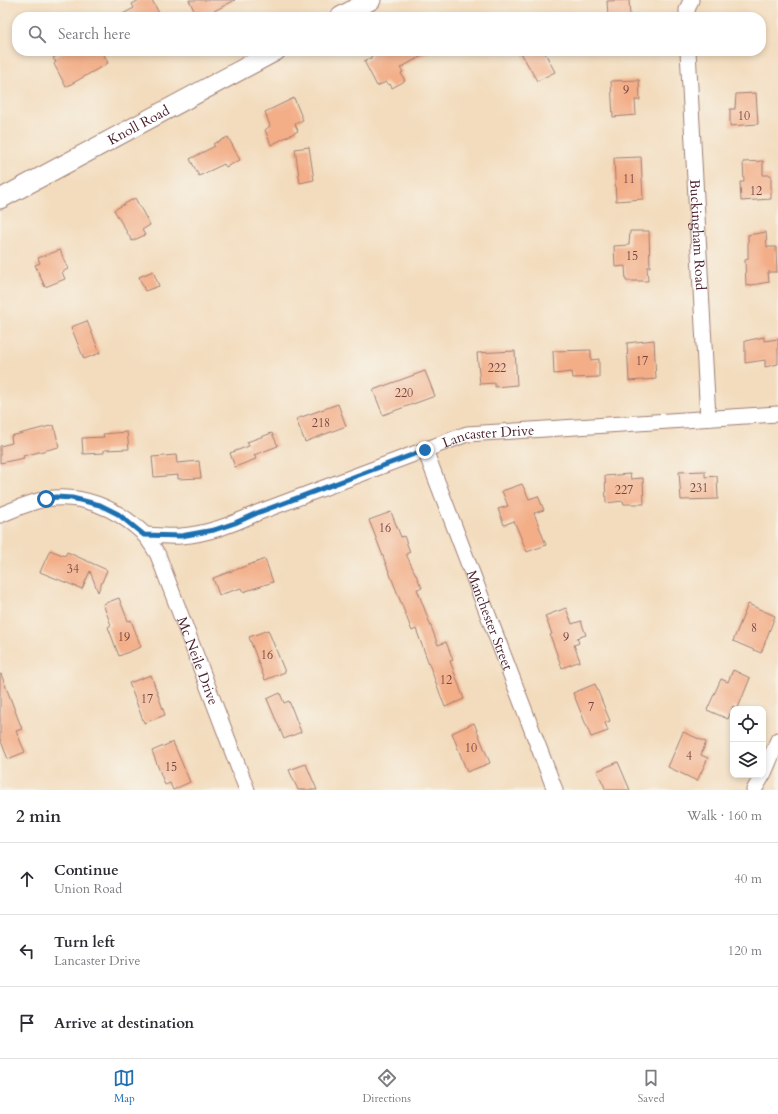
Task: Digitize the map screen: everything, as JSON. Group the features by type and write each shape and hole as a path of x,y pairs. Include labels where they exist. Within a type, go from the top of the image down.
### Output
{"street":[{"path":"349,12 372,0"},
{"path":"687,12 690,0"},
{"name":"Knoll Road","path":"0,199 267,56"},
{"name":"Buckingham Road","path":"688,56 708,418"},
{"name":"Lancaster Drive","path":"144,535 181,536 214,530 467,434 778,414"},
{"name":"Manchester Street","path":"425,450 555,790"},
{"name":"Mc Neile Drive","path":"0,515 46,499 56,497 72,498 90,501 118,514 144,535 158,555 247,790"},
{"path":"754,790 764,773 778,740"}],"building":[{"path":"139,0 152,0 158,12 126,12 134,8 132,4"},
{"path":"189,0 235,0 212,12 195,12"},
{"path":"629,0 630,12 608,12 607,1"},
{"path":"57,56 104,56 108,63 66,87 54,64 56,62 53,58"},
{"path":"371,56 422,56 400,68 403,72 401,73 405,81 392,88 390,84 388,85 386,82 377,86 364,61 371,58"},
{"path":"523,56 547,56 555,72 537,81"},
{"path":"639,80 640,100 635,100 636,115 613,117 611,81"},
{"path":"756,93 758,124 730,126 730,109 735,109 736,94"},
{"path":"294,98 303,120 295,124 298,131 271,145 265,130 270,126 265,112"},
{"path":"228,137 240,160 226,167 224,164 199,176 190,159 215,146 213,144"},
{"path":"309,147 314,180 300,183 295,149"},
{"path":"641,157 643,199 616,201 614,158"},
{"path":"763,161 763,175 771,175 771,199 741,201 740,182 744,182 743,162"},
{"path":"135,198 150,225 142,230 145,235 132,241 114,210"},
{"path":"630,231 649,231 650,267 647,267 648,281 626,281 625,266 615,267 614,246 629,245"},
{"path":"766,232 767,247 776,247 777,272 768,272 769,282 746,286 745,260 748,259 748,235"},
{"path":"60,250 68,269 62,272 65,279 45,287 35,265 40,263 38,258"},
{"path":"153,271 159,286 145,291 139,277"},
{"path":"87,321 100,353 84,359 71,327"},
{"path":"764,337 764,341 778,339 778,364 765,367 765,360 745,363 745,341"},
{"path":"654,340 656,379 629,381 627,343"},
{"path":"591,350 591,360 599,359 599,377 573,378 572,372 554,374 553,351"},
{"path":"515,351 517,385 495,387 495,383 480,384 477,353"},
{"path":"425,371 435,396 383,415 373,390"},
{"path":"338,404 346,426 305,442 296,419"},
{"path":"54,425 59,447 23,456 24,458 0,463 0,446 12,443 11,436"},
{"path":"127,432 129,449 104,450 104,453 83,454 82,438 104,437 103,434"},
{"path":"272,433 278,446 254,455 256,459 235,467 230,453 249,446 247,442"},
{"path":"176,455 177,463 199,461 201,478 178,479 178,475 154,477 152,457"},
{"path":"705,471 705,477 717,476 718,499 681,500 679,472"},
{"path":"630,474 631,479 643,478 644,504 624,504 623,501 606,503 605,476"},
{"path":"522,484 529,499 538,496 544,510 534,513 546,545 527,552 514,521 504,525 498,509 508,506 502,491"},
{"path":"391,512 401,537 404,536 410,552 406,554 422,588 417,589 438,645 446,642 453,660 450,661 464,699 445,707 416,629 412,631 369,520"},
{"path":"50,550 65,556 67,552 107,570 98,592 90,571 82,589 40,572"},
{"path":"265,559 273,582 243,592 241,588 219,595 213,578"},
{"path":"119,598 128,621 131,620 141,647 119,656 108,627 111,625 103,604"},
{"path":"748,604 775,616 761,653 733,641"},
{"path":"566,608 572,624 581,621 586,635 577,638 579,643 574,645 580,661 562,668 545,616"},
{"path":"268,630 285,672 265,680 249,637"},
{"path":"733,670 750,678 739,706 730,706 728,719 707,710 721,679 728,682"},
{"path":"0,674 22,729 16,731 25,752 8,759 0,739"},
{"path":"151,675 165,715 144,723 129,683"},
{"path":"595,684 610,721 605,723 608,731 591,737 573,693"},
{"path":"280,693 284,703 289,701 301,732 284,739 267,699"},
{"path":"474,723 490,763 467,772 452,733"},
{"path":"683,732 706,742 701,755 708,758 697,781 668,767"},
{"path":"173,742 190,782 173,790 170,783 165,785 152,751"},
{"path":"618,762 630,790 606,790 597,771"},
{"path":"306,764 317,790 298,790 289,770"}],"route":[{"path":"46,499 56,497 90,501 118,514 144,535 181,536 214,530 235,523 257,513 425,450"}]}
